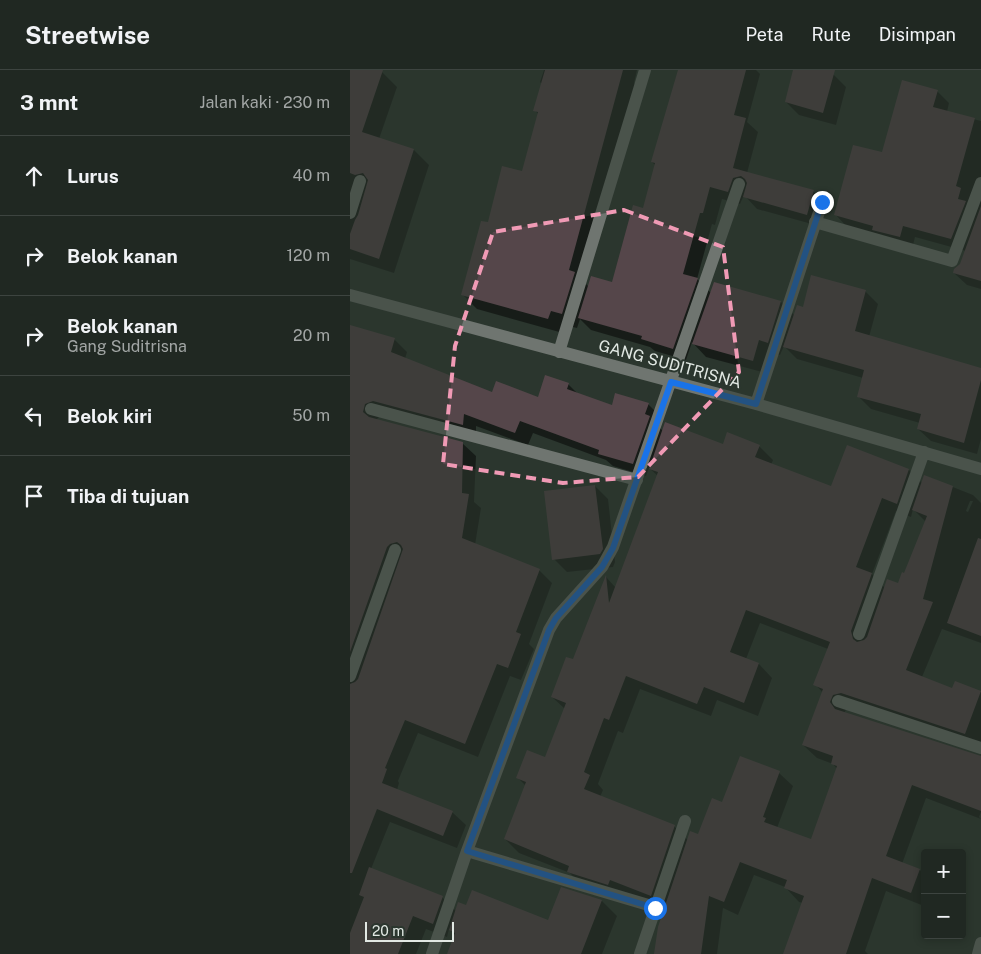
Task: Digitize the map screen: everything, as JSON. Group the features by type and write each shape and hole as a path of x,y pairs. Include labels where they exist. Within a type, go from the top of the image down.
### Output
{"street":[{"path":"559,352 644,70"},
{"path":"350,213 360,181"},
{"path":"816,222 952,261 981,183"},
{"path":"432,954 467,851 549,630 556,618 592,578 613,548 739,184"},
{"path":"756,404 822,202"},
{"name":"GANG SUDITRISNA","path":"350,295 756,404 981,469"},
{"path":"371,409 637,480"},
{"path":"859,634 924,452"},
{"path":"350,676 395,550"},
{"path":"838,701 981,748"},
{"path":"640,954 685,821"},
{"path":"467,851 655,908"},
{"path":"978,954 981,944"}],"highlighted area":[{"path":"624,210 723,247 739,372 638,477 563,483 443,464 455,346 493,232"}],"building":[{"path":"350,70 383,70 362,132 414,149 379,259 350,249 350,234 358,215 368,180 363,173 355,175 350,173"},
{"path":"545,70 623,70 569,270 575,272 562,314 551,311 548,319 461,295 481,221 488,222 502,166 522,171 538,112 533,111"},
{"path":"678,70 746,70 734,115 746,118 733,168 814,190 807,215 743,197 747,183 741,176 733,178 728,192 710,187 703,213 700,213 683,274 698,278 673,349 641,339 642,336 578,318 591,276 612,282 633,205 643,208 655,163 651,162"},
{"path":"793,70 835,70 823,113 785,102"},
{"path":"902,80 938,90 933,107 975,118 956,186 961,188 958,199 966,201 951,239 903,226 900,237 872,230 873,226 834,215 853,145 882,152"},
{"path":"981,206 981,281 953,273 954,269 960,264"},
{"path":"811,275 866,290 855,331 981,368 981,380 964,443 917,429 921,414 857,397 864,370 783,347 797,305 803,307"},
{"path":"714,282 781,301 768,343 759,340 753,361 692,344"},
{"path":"350,325 395,338 391,352 492,392 496,381 538,397 545,375 569,383 567,389 612,405 615,393 649,403 645,414 650,416 633,464 598,454 599,450 520,421 515,433 464,414 463,425 373,401 365,404 363,412 369,417 463,442 462,493 469,494 462,538 540,569 516,632 521,634 508,668 497,664 465,744 405,720 385,768 387,769 382,783 453,811 443,836 377,809 352,873 350,873 350,684 358,679 403,549 397,542 387,547 350,652"},
{"path":"665,422 723,444 727,432 760,445 755,457 831,486 847,445 909,469 897,504 882,498 856,567 872,573 851,631 853,639 857,642 867,637 887,579 898,583 902,572 904,573 927,516 912,510 924,475 953,486 923,599 933,602 906,670 952,688 955,681 981,691 965,734 841,693 833,695 830,702 835,709 981,756 981,811 912,785 886,856 920,869 911,893 872,878 846,954 783,954 804,896 784,888 787,880 740,862 724,902 709,896 701,954 654,954 658,927 690,831 698,834 712,798 722,802 740,756 780,771 763,817 766,818 764,822 811,839 837,766 831,764 833,756 802,745 823,689 813,685 830,642 746,610 730,652 759,663 744,703 704,687 697,704 626,676 609,720 604,718 584,772 590,775 584,789 675,825 651,896 610,880 608,885 567,872 569,866 504,839 526,782 516,778 527,750 545,757 566,703 551,697 566,657 573,659 606,575 609,603 658,472 649,469"},
{"path":"595,485 603,549 600,554 552,560 544,491"},
{"path":"978,538 981,539 981,636 947,623"},
{"path":"369,867 443,896 433,924 413,916 398,954 350,954 350,933 364,897 359,895"},
{"path":"561,887 602,900 581,954 447,954 455,933 449,930 458,902 466,905 472,890 548,920"}],"route":[{"path":"655,908 467,851 549,630 566,605 602,567 613,548 671,382 756,404 822,202"}]}
